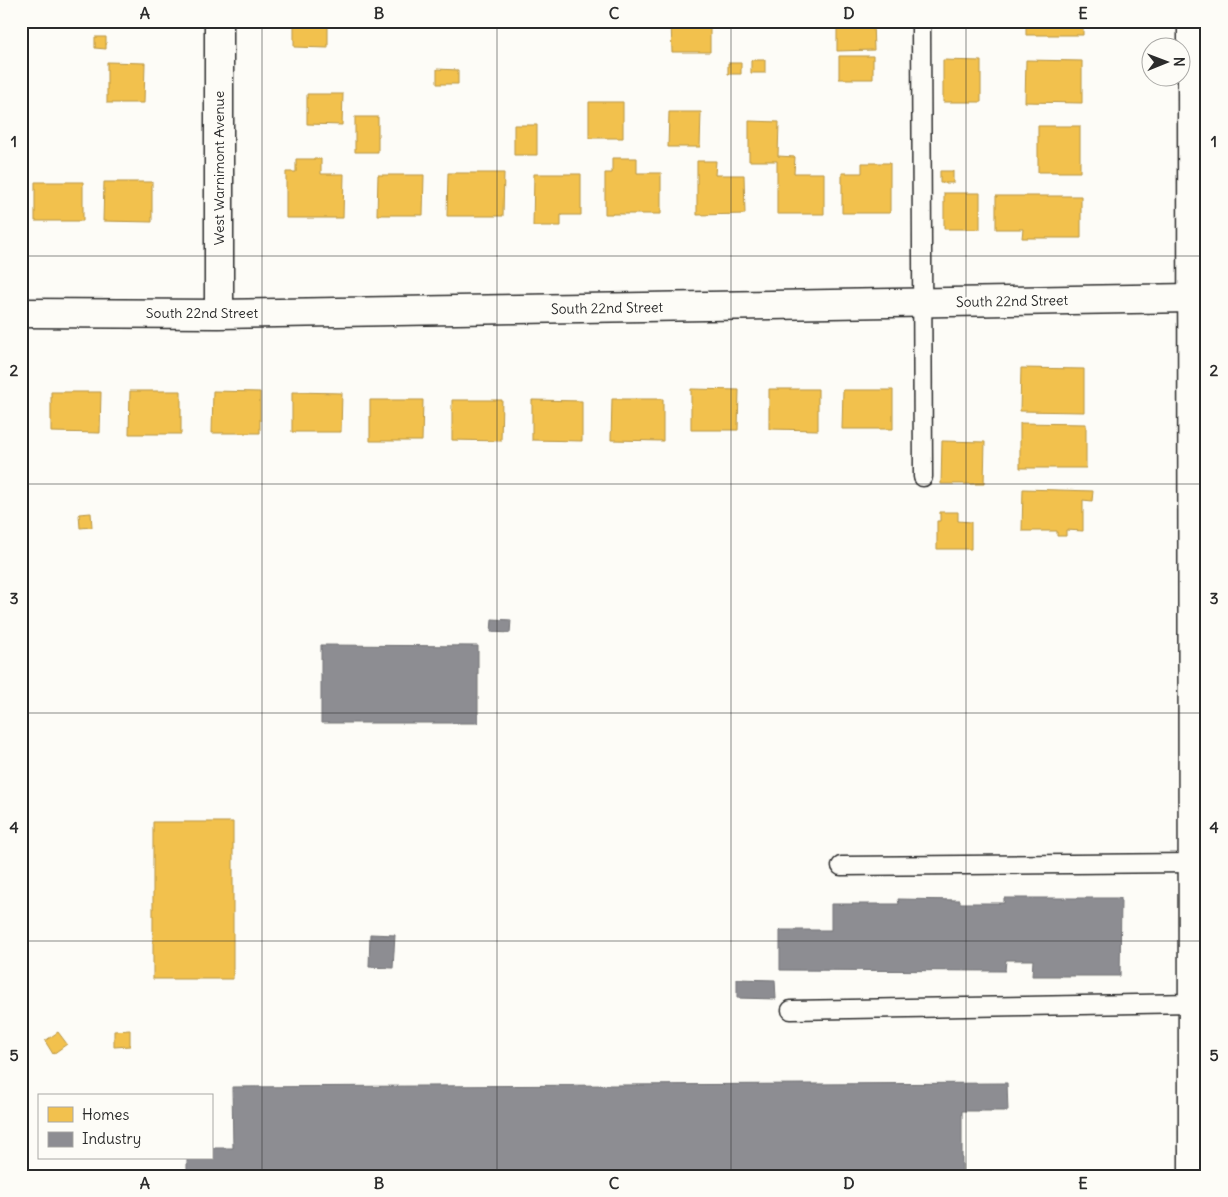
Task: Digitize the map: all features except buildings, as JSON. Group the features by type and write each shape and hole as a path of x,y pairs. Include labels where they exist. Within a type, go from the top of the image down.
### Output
{"street":[{"name":"West Warnimont Avenue","path":"219,21 219,314"},
{"path":"1192,21 1192,298 1200,552 1200,812 1193,863 1200,957 1193,1003 1193,1176"},
{"name":"South 22nd Street","path":"21,313 219,314 1192,298"}],"lane":[{"path":"921,21 923,477"},
{"path":"841,866 1193,863"},
{"path":"791,1010 1193,1003"}]}
